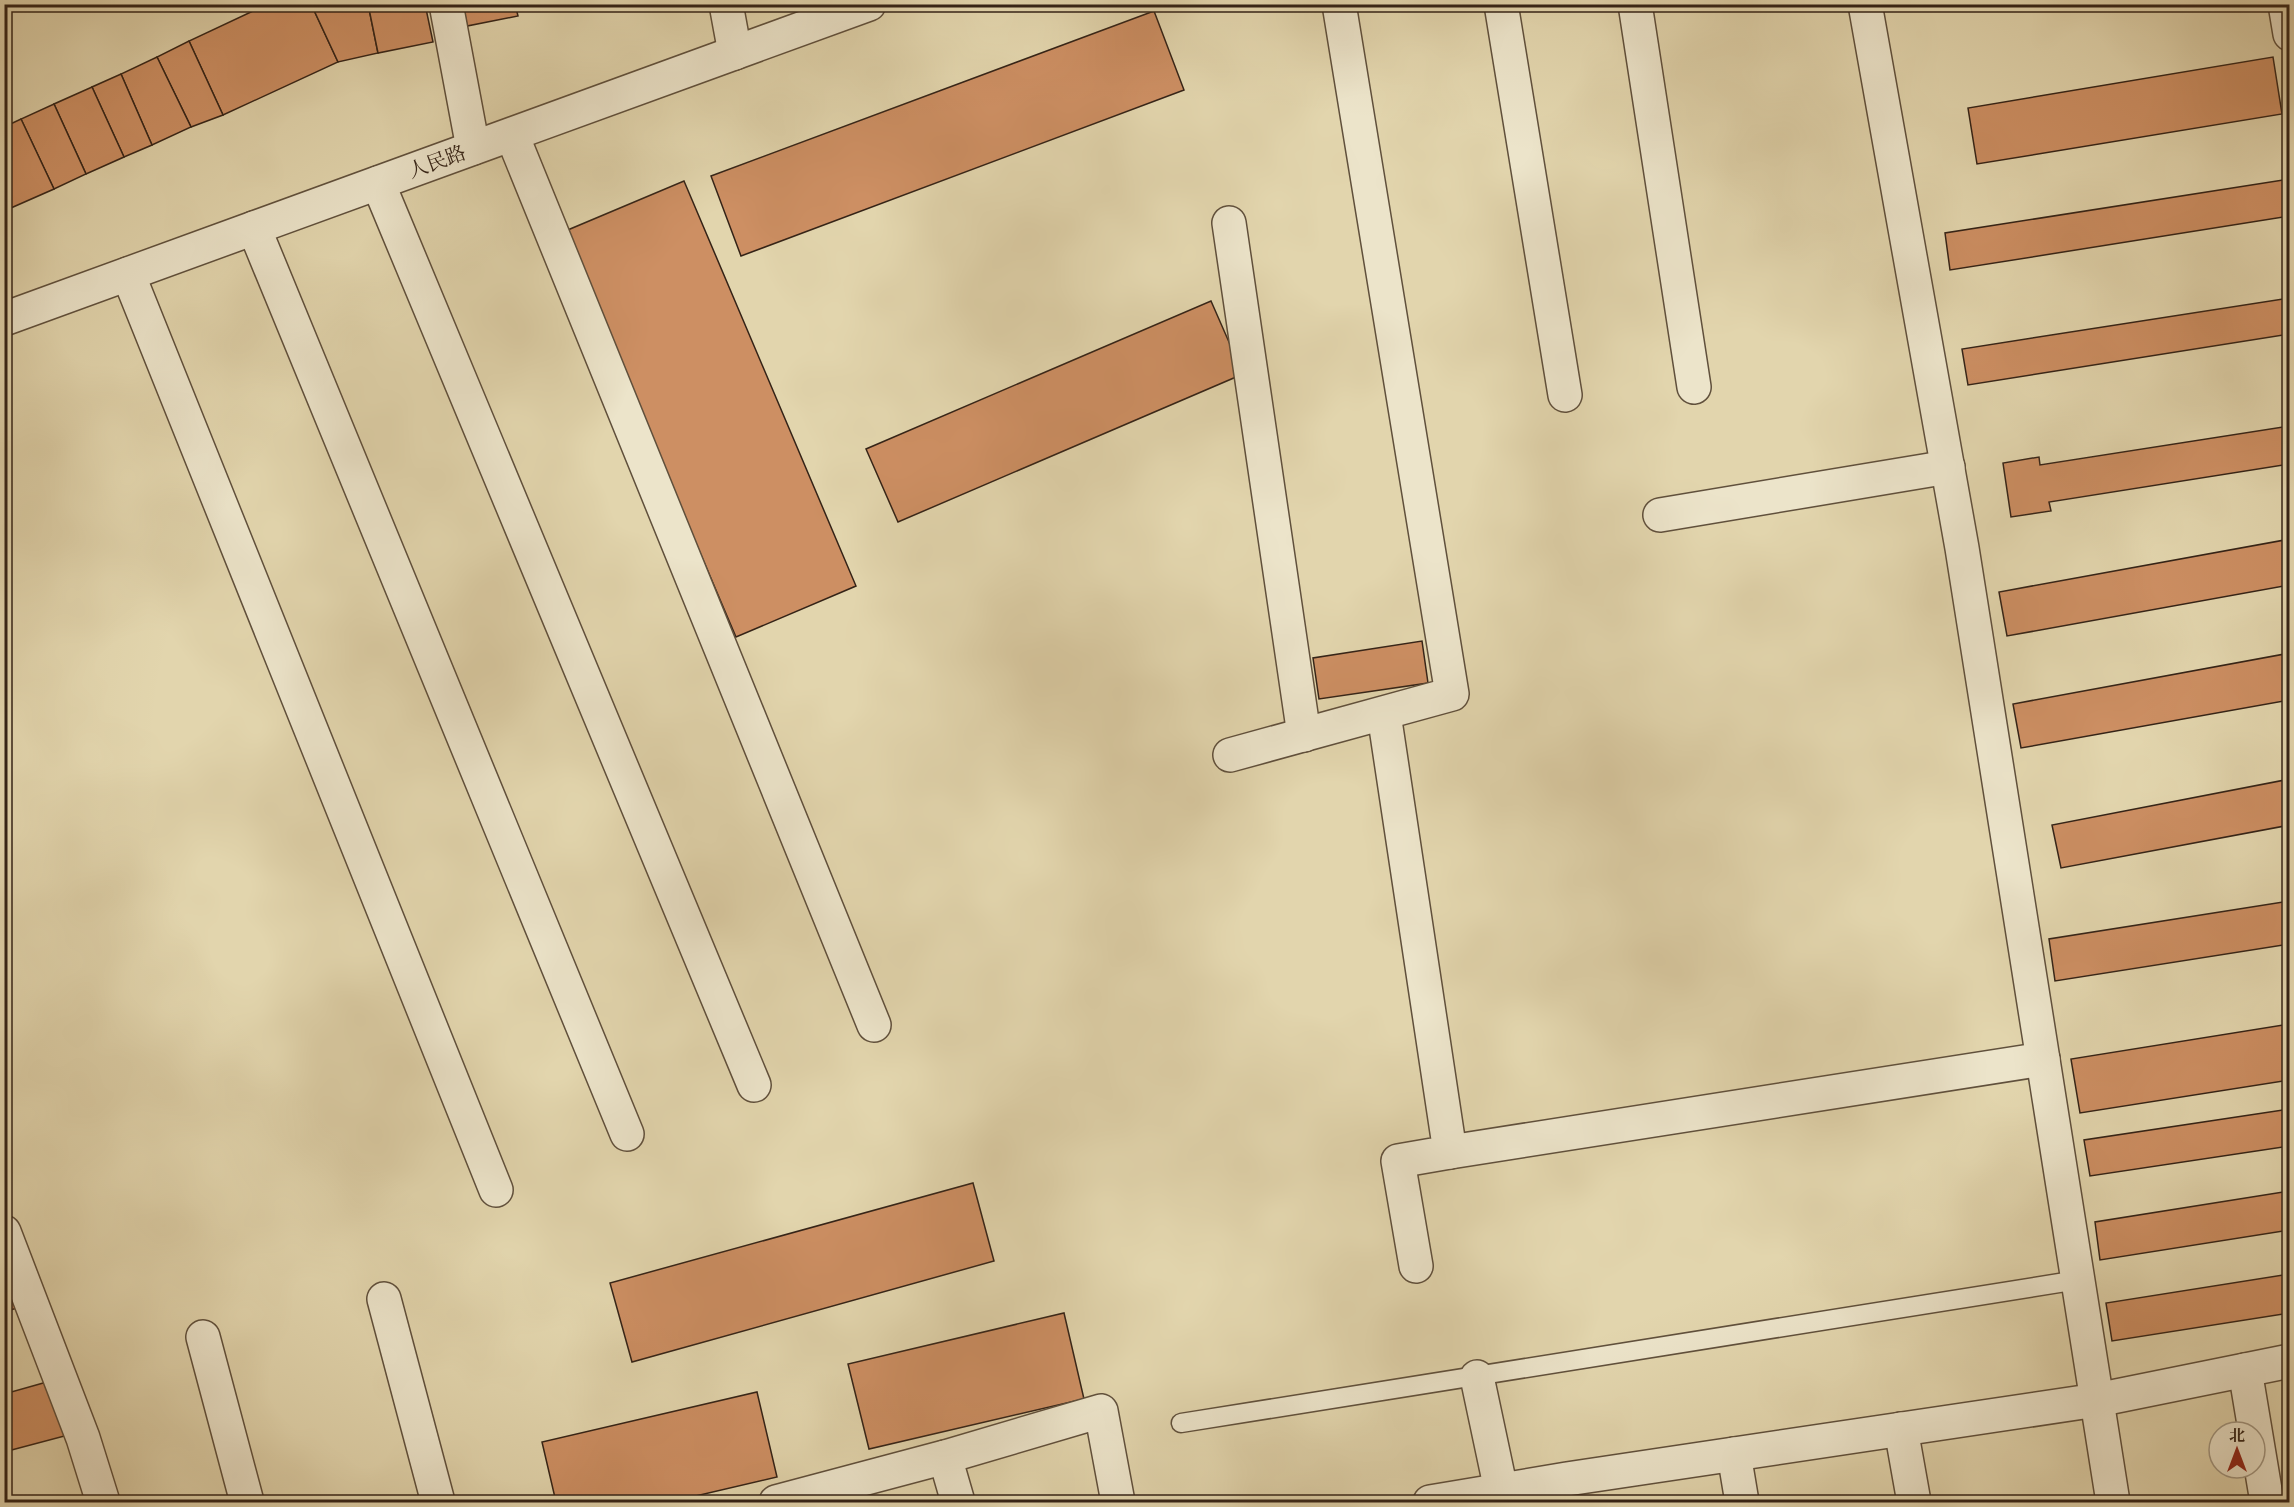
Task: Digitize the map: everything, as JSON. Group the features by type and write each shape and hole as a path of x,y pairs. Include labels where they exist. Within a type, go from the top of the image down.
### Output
{"street":[{"path":"446,4 473,148"},
{"path":"726,4 735,53"},
{"name":"人民路","path":"4,319 869,4"},
{"path":"1230,755 1452,694 1340,4"},
{"path":"1501,4 1565,394"},
{"path":"1635,4 1694,387"},
{"path":"1865,4 1948,467 2113,1503"},
{"path":"2285,4 2289,34"},
{"path":"512,135 874,1025"},
{"path":"378,183 754,1085"},
{"path":"1229,223 1304,735"},
{"path":"254,228 627,1134"},
{"path":"128,274 496,1190"},
{"path":"1660,515 1948,467"},
{"path":"1384,714 1450,1152"},
{"path":"1416,1266 1398,1161 2043,1059"},
{"path":"4,1232 83,1438 103,1503"},
{"path":"384,1299 438,1503"},
{"path":"203,1337 247,1503"},
{"path":"1430,1503 1501,1490 1569,1491 1734,1454 2097,1400 2289,1361"},
{"path":"2245,1370 2266,1503"},
{"path":"1477,1377 1501,1490"},
{"path":"776,1503 1101,1411 1118,1503"},
{"path":"1901,1429 1914,1503"},
{"path":"1734,1454 1742,1503"},
{"path":"945,1457 958,1503"}],"lane":[{"path":"1181,1423 2078,1280"}],"building":[{"path":"268,4 311,4 338,62 223,115 189,41"},
{"path":"368,4 378,53 338,62 312,6"},
{"path":"368,4 425,4 433,42 378,53"},
{"path":"463,4 515,4 518,16 467,26"},
{"path":"515,4 546,4 516,10"},
{"path":"1154,11 1184,90 741,256 711,176"},
{"path":"189,41 223,115 191,127 157,57"},
{"path":"157,57 191,127 152,145 121,74"},
{"path":"2273,57 2282,114 1977,164 1968,108"},
{"path":"121,74 152,145 124,157 92,87"},
{"path":"92,87 124,157 86,174 54,104"},
{"path":"54,104 86,174 54,189 21,119"},
{"path":"21,119 54,189 4,211 4,127"},
{"path":"2290,179 2290,216 1950,270 1945,233"},
{"path":"684,181 856,586 736,637 563,232"},
{"path":"2290,298 2290,334 1968,385 1962,349"},
{"path":"1211,301 1243,374 898,522 866,449"},
{"path":"2290,426 2290,464 2049,502 2051,511 2011,517 2003,463 2039,457 2040,465"},
{"path":"2290,539 2290,585 2007,636 1999,592"},
{"path":"1422,641 1428,683 1319,699 1313,658"},
{"path":"2290,653 2290,700 2021,748 2013,704"},
{"path":"2290,779 2290,825 2061,868 2052,825"},
{"path":"2290,901 2290,944 2055,981 2049,939"},
{"path":"2290,1024 2290,1080 2080,1113 2071,1059"},
{"path":"2290,1109 2290,1146 2090,1176 2084,1140"},
{"path":"973,1183 994,1261 632,1362 610,1283"},
{"path":"2290,1191 2290,1230 2100,1260 2095,1222"},
{"path":"4,1272 17,1308 4,1312"},
{"path":"2290,1274 2290,1313 2112,1341 2106,1303"},
{"path":"1064,1313 1084,1399 869,1449 848,1364"},
{"path":"54,1380 72,1434 4,1452 4,1394"},
{"path":"757,1392 777,1477 670,1502 556,1502 542,1442"}]}
